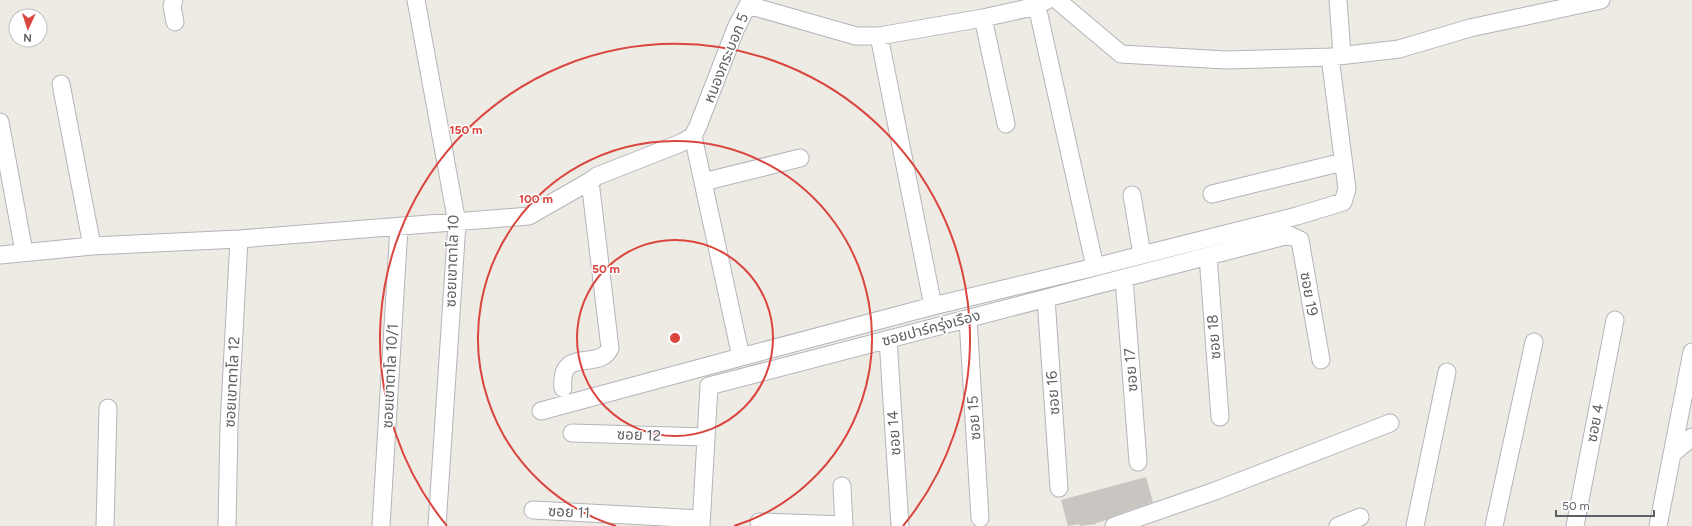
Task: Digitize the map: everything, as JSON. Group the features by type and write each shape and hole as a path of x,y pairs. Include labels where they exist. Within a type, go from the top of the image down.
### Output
{"street":[{"path":"174,0 172,6 174,22"},
{"name":"ซอยเขาตาโล 10","path":"416,0 457,223 438,526"},
{"path":"1057,0 1121,54 1226,60 1336,56 1400,49 1470,28 1602,0"},
{"path":"541,411 934,306 1142,256 1296,216 1343,202 1347,189 1343,162 1336,56 1338,0"},
{"name":"หนองกระบอก 5","path":"693,136 736,28 743,2 856,36 879,36 983,18 1042,3"},
{"path":"1042,3 1095,267"},
{"path":"983,18 1006,124"},
{"path":"879,36 934,306"},
{"path":"61,84 92,246"},
{"path":"0,122 24,252"},
{"path":"0,255 92,246 239,239 399,226 457,223 529,216 598,176 681,143 693,136 741,357"},
{"path":"703,182 800,158"},
{"path":"1212,194 1343,162"},
{"path":"563,388 562,379 565,369 570,364 601,357 608,353 610,348 590,182"},
{"path":"1132,195 1142,256"},
{"name":"ซอยเขาตาโล 10/1","path":"381,526 399,226"},
{"name":"ซอยปาร์ครุ่งเรือง","path":"701,522 709,386 1289,235"},
{"name":"ซอย 19","path":"1289,235 1300,240 1321,360"},
{"name":"ซอยเขาตาโล 12","path":"227,526 229,426 239,239"},
{"name":"ซอย 18","path":"1208,256 1220,417"},
{"name":"ซอย 17","path":"1124,278 1138,462"},
{"name":"ซอย 16","path":"1046,298 1059,488"},
{"name":"ซอย 15","path":"968,319 980,518"},
{"name":"ซอย 4","path":"1575,526 1615,320"},
{"name":"ซอย 14","path":"888,340 900,526"},
{"path":"1494,526 1534,342"},
{"path":"1658,526 1692,352"},
{"path":"1415,526 1447,372"},
{"path":"105,526 108,408"},
{"path":"1114,526 1215,490 1390,423"},
{"name":"ซอย 12","path":"572,433 706,437"},
{"path":"1672,454 1692,437"},
{"path":"759,522 844,526 842,486"},
{"name":"ซอย 11","path":"533,510 701,522"},
{"path":"1338,526 1360,517"}],"building":[{"path":"1146,477 1153,502 1096,524 1080,526 1079,524 1068,526 1061,500"}]}
